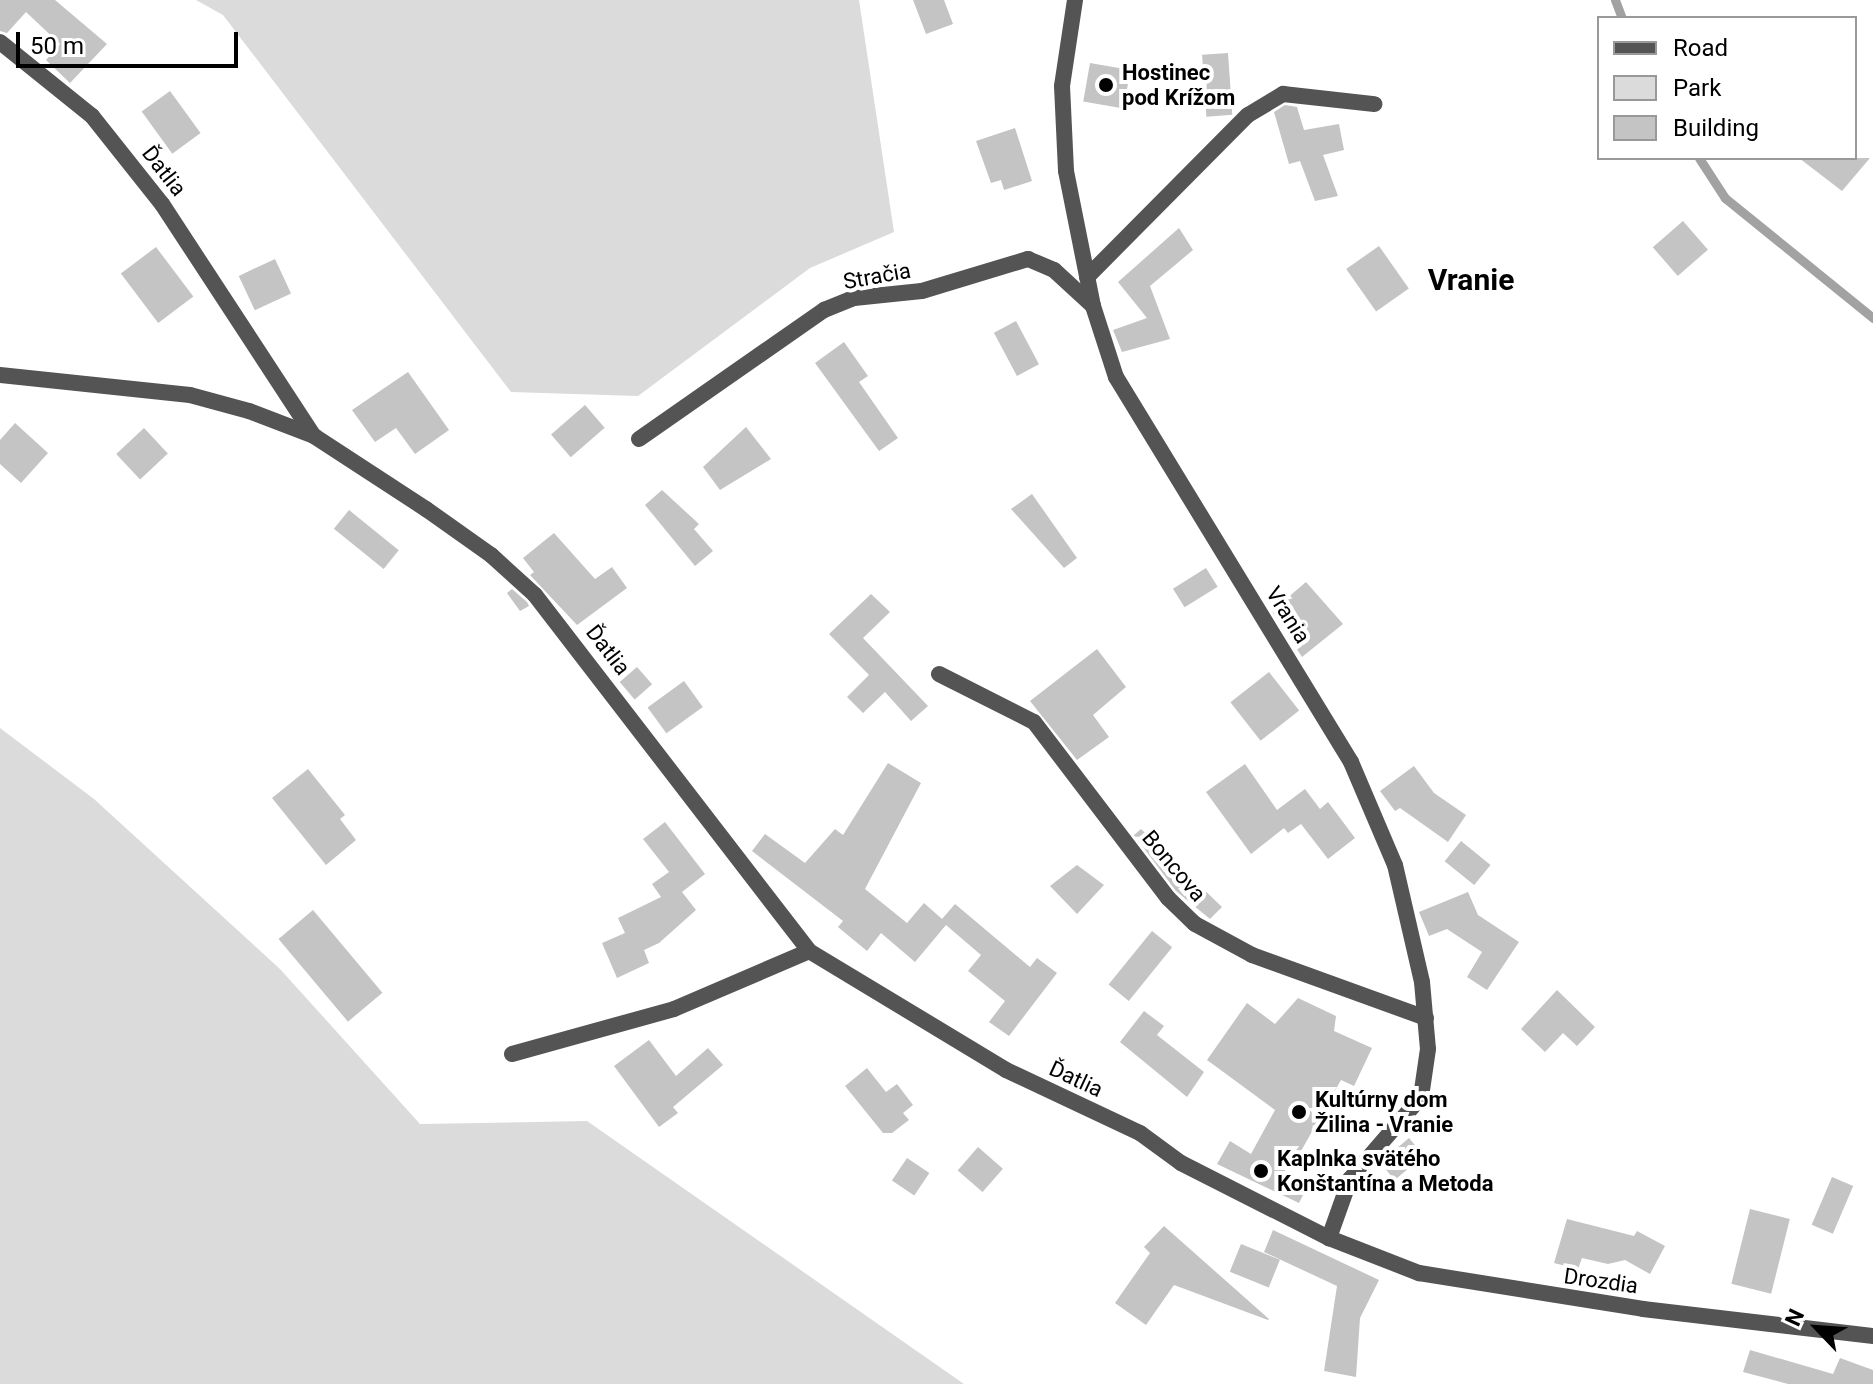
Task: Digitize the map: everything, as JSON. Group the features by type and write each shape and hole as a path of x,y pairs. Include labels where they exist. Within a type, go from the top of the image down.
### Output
{"street":[{"name":"Vrania","path":"1075,0 1062,127 1093,306 1126,399 1329,720 1364,790 1395,865 1426,1018 1426,1075 1421,1097 1350,1179 1329,1238"},
{"name":"Ďatlia","path":"0,42 92,116 162,204 314,436"},
{"path":"1087,277 1248,115 1283,94 1374,104"},
{"name":"Stračia","path":"639,439 824,310 854,298 922,291 1028,259 1054,270 1093,306"},
{"name":"Ďatlia","path":"0,375 190,395 314,436 491,555 535,595 809,951 1006,1070 1140,1133 1181,1163 1329,1238"},
{"name":"Boncova","path":"939,674 1034,722 1168,898 1195,924 1252,955 1426,1018"},
{"path":"512,1054 674,1009 809,951"},
{"name":"Drozdia","path":"1329,1238 1419,1273 1474,1284 1873,1336"}],"green space":[{"path":"196,0 859,0 894,232 810,268 638,396 511,392 223,15"},
{"path":"0,728 94,799 280,969 420,1124 587,1121 964,1384 0,1384"}],"building":[{"path":"0,0 55,0 107,44 70,83 46,60 60,44 26,12 7,33 0,31"},
{"path":"913,0 944,0 953,24 926,34"},
{"path":"1228,53 1232,115 1206,117 1202,55"},
{"name":"Hostinec pod Krížom","path":"1090,63 1130,70 1124,109 1083,101"},
{"path":"170,91 201,133 172,154 142,112"},
{"path":"1285,105 1297,107 1304,130 1339,124 1344,150 1323,155 1338,196 1315,201 1300,161 1289,164 1274,112"},
{"path":"1015,128 1032,181 1004,190 1001,180 991,183 976,141"},
{"path":"1870,158 1842,191 1802,160"},
{"path":"1683,221 1708,250 1678,276 1653,247"},
{"path":"1179,228 1193,250 1150,286 1170,339 1122,352 1113,330 1147,318 1118,282"},
{"path":"1379,246 1409,289 1376,312 1346,269"},
{"path":"156,247 193,297 158,323 121,273"},
{"path":"275,259 291,293 255,310 239,276"},
{"path":"1016,321 1039,364 1017,376 994,333"},
{"path":"844,342 868,376 859,382 898,438 879,451 815,363"},
{"path":"408,372 449,430 415,454 396,428 375,442 352,410"},
{"path":"585,405 605,428 571,457 551,435"},
{"path":"15,423 48,453 21,483 0,464 0,440"},
{"path":"746,427 771,459 720,490 703,467"},
{"path":"144,428 168,454 140,480 116,454"},
{"path":"662,490 699,524 694,529 713,551 695,566 645,505"},
{"path":"1032,494 1077,558 1064,568 1011,509"},
{"path":"349,510 399,550 384,569 334,529"},
{"path":"554,533 595,579 612,567 627,588 577,625 530,575 534,572 523,558"},
{"path":"1206,568 1218,587 1185,607 1173,589"},
{"path":"1306,582 1343,624 1302,657 1272,611"},
{"path":"512,589 529,606 520,611 507,593"},
{"path":"871,594 890,612 863,638 928,706 911,721 885,692 863,713 847,697 869,675 829,634"},
{"path":"1097,649 1126,687 1093,715 1109,737 1077,760 1030,701"},
{"path":"637,667 652,684 635,699 620,682"},
{"path":"1269,672 1299,711 1261,741 1230,702"},
{"path":"684,681 703,707 666,733 648,707"},
{"path":"888,763 921,783 865,889 907,923 924,903 942,919 955,904 1030,967 1037,958 1057,973 1009,1036 989,1022 1005,1001 968,971 981,955 946,925 915,962 881,933 867,951 838,927 843,921 752,851 765,834 805,863 835,829 843,835"},
{"path":"1245,764 1277,810 1305,789 1320,809 1328,802 1355,838 1328,859 1301,824 1288,833 1284,828 1251,854 1206,792"},
{"path":"1414,766 1434,793 1466,815 1448,842 1400,808 1395,811 1380,791"},
{"path":"308,769 345,815 340,819 356,840 326,865 272,798"},
{"path":"665,822 705,874 682,892 696,910 659,943 644,950 649,963 617,978 602,943 625,933 618,918 661,897 652,884 669,872 643,839"},
{"path":"1141,829 1222,907 1210,919 1176,891 1134,835"},
{"path":"1461,841 1491,865 1474,885 1445,861"},
{"path":"1077,865 1104,885 1077,914 1050,886"},
{"path":"1468,892 1478,915 1519,942 1487,990 1467,977 1482,952 1447,929 1429,936 1419,912"},
{"path":"313,910 382,993 348,1022 279,939"},
{"path":"1152,931 1172,947 1129,1001 1109,985"},
{"path":"1557,990 1595,1027 1577,1046 1563,1033 1545,1052 1521,1029"},
{"path":"1298,998 1336,1016 1334,1031 1372,1048 1354,1086 1341,1080 1296,1160 1291,1157 1284,1173 1307,1187 1299,1203 1217,1164 1230,1141 1251,1154 1275,1110 1207,1060 1247,1003 1275,1024"},
{"path":"1144,1011 1164,1026 1157,1035 1204,1072 1187,1097 1120,1042"},
{"path":"649,1040 676,1076 708,1048 723,1065 673,1107 678,1113 659,1127 614,1066"},
{"path":"867,1068 886,1092 897,1084 913,1105 903,1113 909,1120 892,1133 883,1133 845,1086"},
{"path":"1409,1138 1424,1156 1395,1180 1380,1162"},
{"path":"978,1147 1003,1169 983,1192 958,1170"},
{"path":"907,1158 929,1173 914,1195 892,1180"},
{"path":"1832,1177 1853,1186 1833,1234 1812,1225"},
{"path":"1750,1209 1790,1219 1771,1294 1731,1284"},
{"path":"1567,1219 1634,1236 1637,1231 1665,1246 1650,1274 1625,1260 1608,1264 1582,1258 1578,1269 1554,1263"},
{"path":"1164,1226 1269,1319 1174,1285 1146,1325 1115,1303 1150,1253 1144,1247"},
{"path":"1273,1230 1379,1280 1360,1318 1356,1377 1324,1371 1337,1286 1264,1252"},
{"path":"1241,1244 1280,1260 1269,1288 1230,1272"},
{"path":"1750,1350 1833,1374 1840,1358 1873,1370 1873,1384 1788,1384 1743,1372"}],"waterway":[{"path":"1615,0 1621,16"},
{"path":"1700,160 1725,198 1873,318"}],"place":[{"name":"Hostinec pod Krížom","path":"1106,85"},
{"name":"Kultúrny dom Žilina - Vranie","path":"1299,1112"},
{"name":"Kaplnka svätého Konštantína a Metoda","path":"1261,1171"}],"district":[{"name":"Vranie","path":"1471,280"}]}
